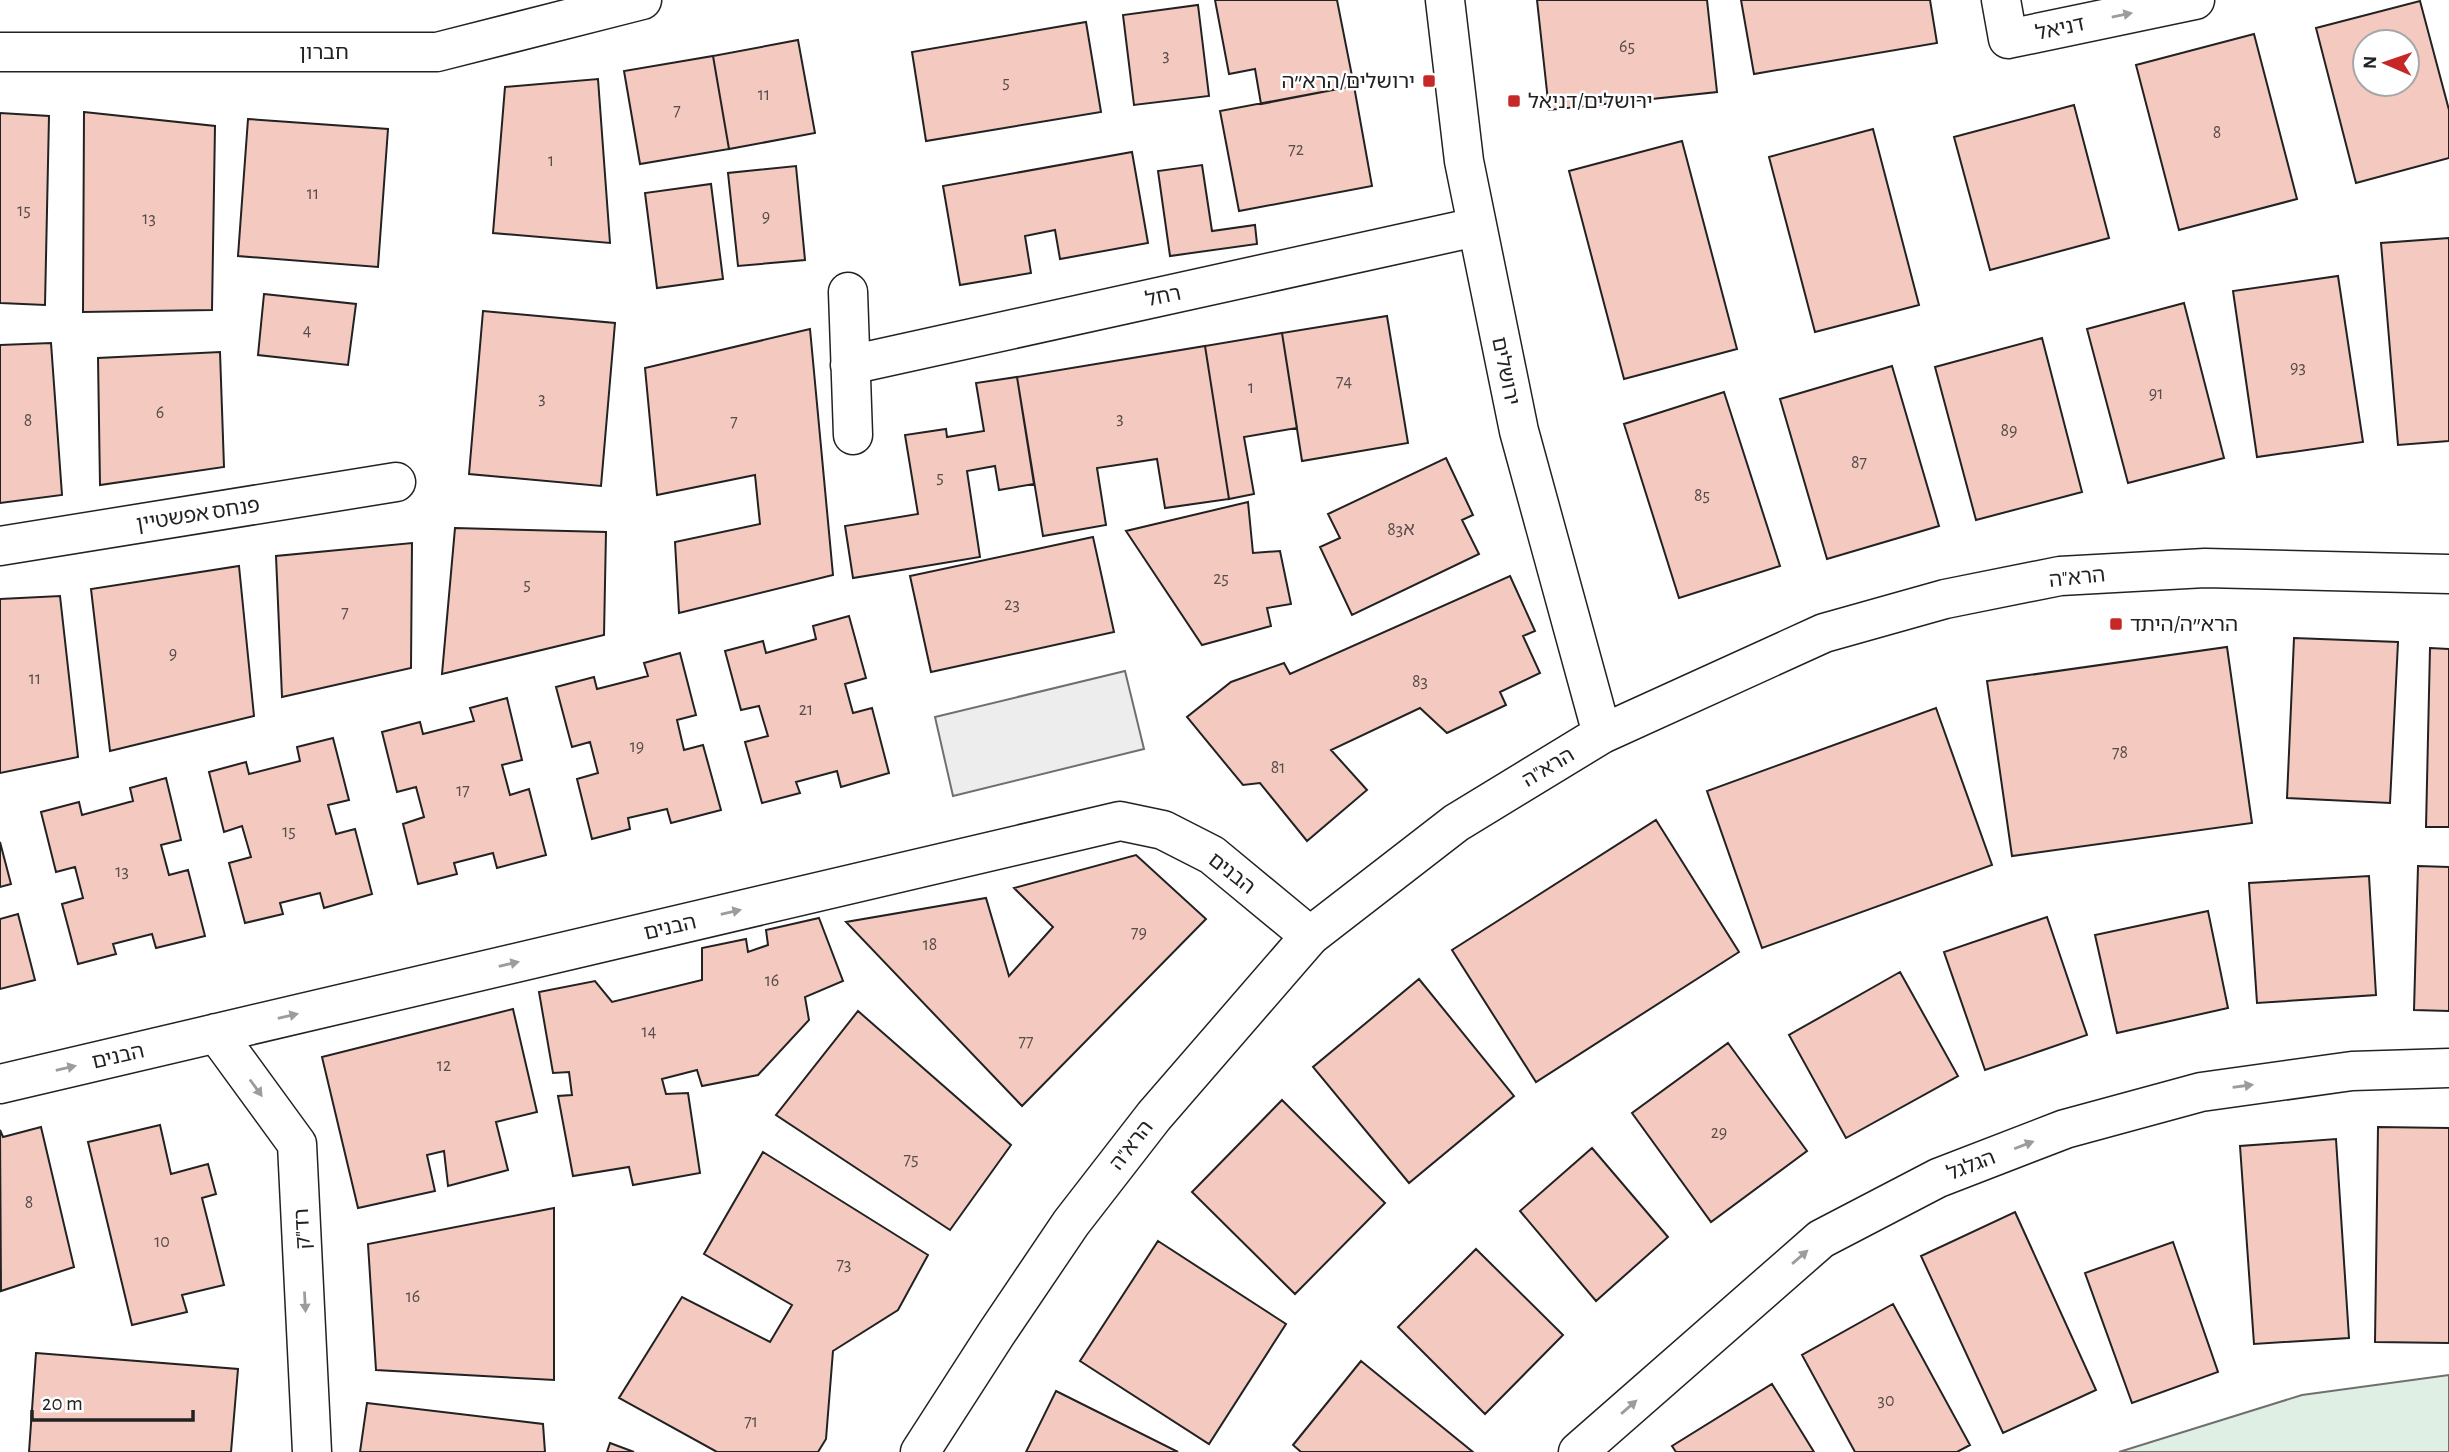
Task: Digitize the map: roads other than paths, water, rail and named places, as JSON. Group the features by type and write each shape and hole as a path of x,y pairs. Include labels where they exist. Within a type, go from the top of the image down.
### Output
{"street":[{"name":"חברון","path":"0,52 437,52 642,0"},
{"name":"ירושלים","path":"1445,0 1464,161 1519,431 1602,734"},
{"name":"דניאל","path":"2001,0 2008,39 2195,0"},
{"name":"רחל","path":"850,365 1476,227"},
{"path":"848,292 853,435"},
{"name":"פנחס אפשטיין","path":"0,546 396,482"},
{"name":"הרא\"ה","path":"920,1452 1071,1223 1154,1116 1310,936 1456,823 1602,734 1824,633 1945,599 2060,576 2205,568 2449,573"},
{"name":"הבנים","path":"0,1084 1120,821 1163,830 1212,855 1310,936"},
{"name":"רד\"ק","path":"216,1033 297,1144 313,1452"},
{"name":"הגלגל","path":"1580,1451 1821,1239 1937,1178 2065,1129 2201,1092 2352,1071 2449,1068"}],"place":[{"name":"ירושלים/הרא״ה","path":"1429,81"},
{"name":"ירושלים/דניאל","path":"1514,101"},
{"name":"הרא״ה/היתד","path":"2116,624"}]}
